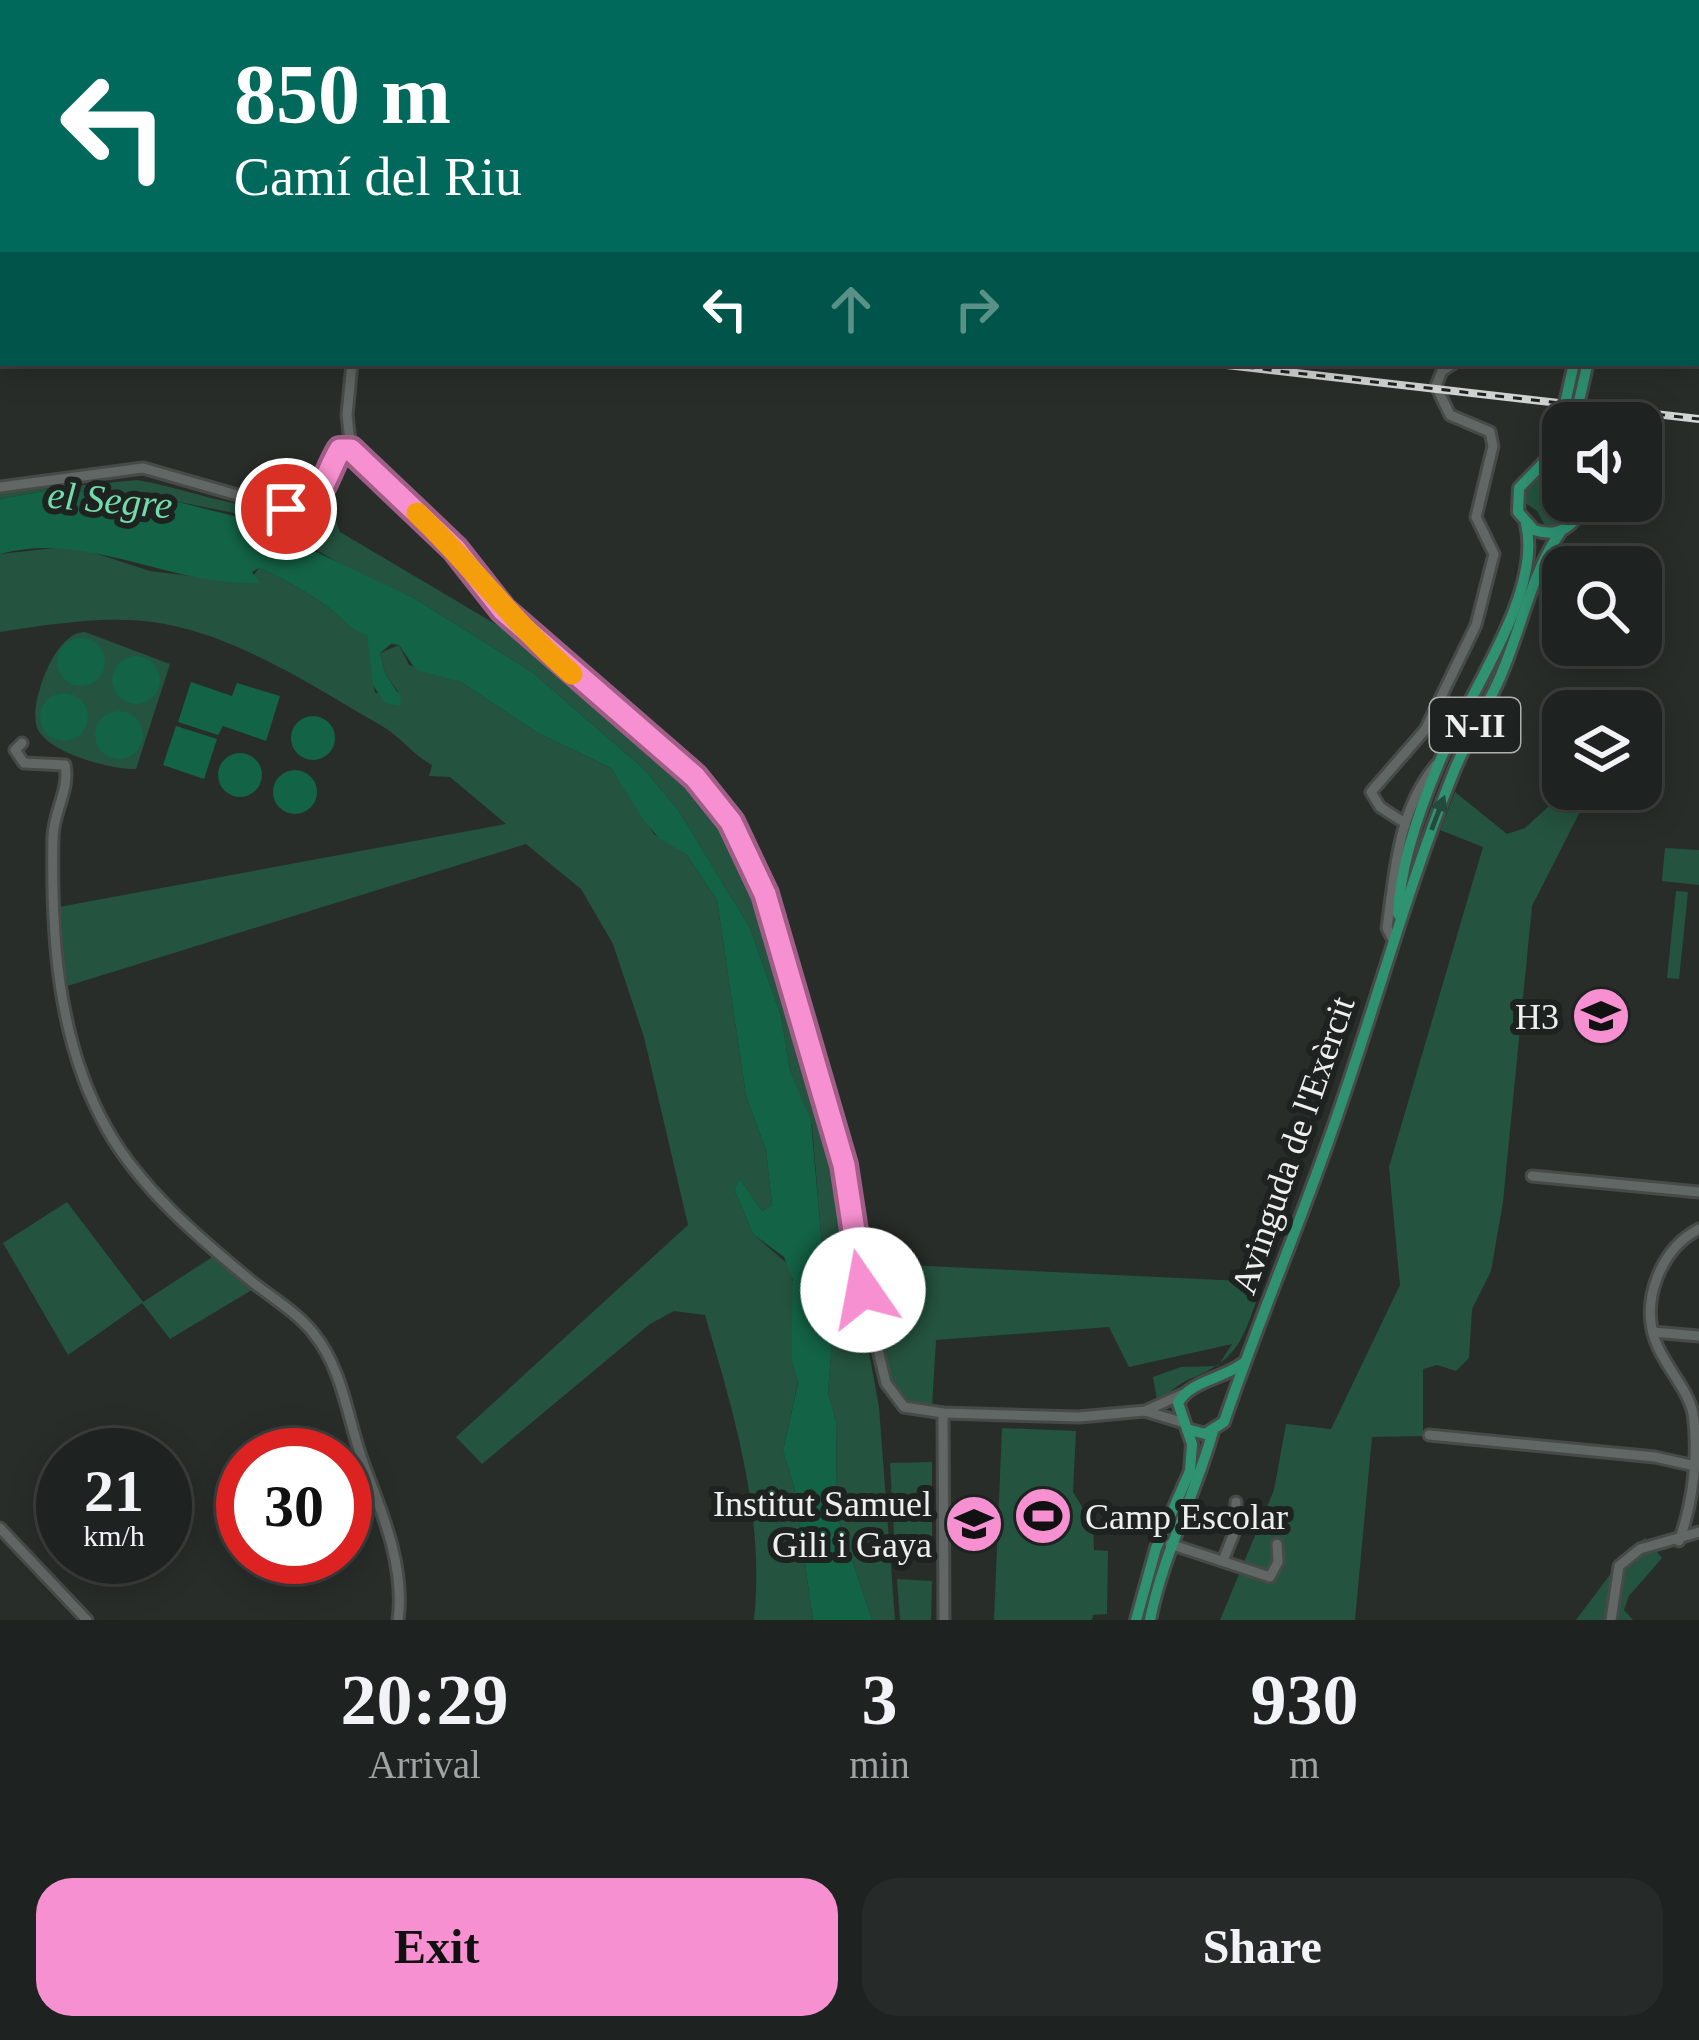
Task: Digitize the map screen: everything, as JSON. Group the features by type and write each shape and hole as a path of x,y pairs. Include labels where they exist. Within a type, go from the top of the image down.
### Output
{"main road":[{"name":"N-II","path":"1526,524 1516,497 1524,479 1536,471 1557,440 1582,366"},
{"path":"1577,402 1583,366"},
{"path":"1536,471 1542,471"},
{"name":"N-II","path":"1561,531 1572,522"},
{"path":"1526,524 1542,533 1561,531"},
{"name":"Avinguda de l'Exèrcit","path":"1226,1401 1331,1135 1393,940 1403,880 1439,760 1519,590 1529,551 1526,524"},
{"name":"Avinguda de l'Exèrcit","path":"1397,923 1456,768 1498,682 1546,550 1561,531"},
{"path":"1136,1620 1156,1548 1190,1471 1183,1394 1242,1363"},
{"path":"1203,1384 1217,1389 1226,1401"},
{"name":"N-II","path":"1150,1620 1170,1544 1199,1485 1214,1431 1224,1422 1226,1401"},
{"path":"1184,1426 1214,1431"}],"street":[{"path":"352,366 346,415 351,450 455,549 503,610 695,777 731,822 765,894 844,1165 852,1244 886,1383 904,1407 1079,1418 1145,1411 1183,1394"},
{"path":"1405,823 1371,792 1425,730 1440,704 1476,625 1494,554 1477,517 1493,446 1490,432 1450,415 1436,386 1450,366"},
{"path":"0,487 142,469 286,509 308,505 327,487 340,450 351,450"},
{"path":"22,743 15,750 23,763 65,765 68,779 54,821 52,909 64,1009 85,1089 110,1135 147,1183 315,1334 337,1375 356,1446 387,1525 401,1597 398,1620"},
{"path":"1393,940 1387,928 1405,823 1410,804 1439,760"},
{"path":"1388,809 1410,804"},
{"path":"1532,1176 1699,1192"},
{"path":"1679,1540 1695,1466 1693,1412 1653,1333 1650,1315 1660,1265 1699,1229"},
{"path":"1653,1333 1699,1336"},
{"path":"1145,1411 1184,1426"},
{"path":"943,1413 944,1620"},
{"path":"1429,1435 1655,1457 1695,1466"},
{"path":"1223,1561 1234,1534 1236,1502"},
{"path":"0,1528 87,1620"},
{"path":"1611,1620 1612,1583 1619,1566 1640,1549 1699,1532"},
{"path":"1170,1544 1270,1576 1277,1544"}],"shaded area":[{"path":"1542,477 1542,520 1522,501 1529,481"},
{"path":"137,480 260,508 307,509 330,504 340,532 509,632 670,764 709,802 734,845 795,1014 837,1177 879,1407 895,1620 872,1620 837,1515 836,1421 828,1392 836,1292 822,1246 812,1126 790,1070 781,1016 750,928 679,811 645,770 532,672 414,598 350,570 287,532 249,516 174,501 56,489 0,499 0,493"},
{"path":"73,546 150,571 248,583 259,568 277,576 368,634 375,693 398,692 385,673 380,653 399,645 409,665 461,682 538,733 611,768 654,834 687,855 717,900 746,1096 766,1150 772,1205 762,1211 740,1179 734,1189 753,1234 789,1265 795,1290 791,1358 798,1382 783,1451 794,1486 813,1620 754,1620 751,1503 705,1315 674,1311 650,1324 482,1464 456,1437 688,1225 644,1037 613,944 581,889 526,844 64,987 59,907 506,824 450,777 429,776 432,765 382,726 222,640 165,624 124,620 0,632 0,554"},
{"path":"85,632 170,664 136,769 95,763 64,751 50,743 36,724 37,699 55,654 64,642"},
{"path":"1455,792 1507,834 1525,828 1545,810 1581,810 1532,906 1503,1202 1491,1271 1472,1309 1469,1358 1456,1371 1437,1365 1423,1369 1423,1436 1372,1437 1355,1620 1220,1620 1274,1490 1286,1424 1331,1429 1400,1285 1389,1167 1483,847 1440,830"},
{"path":"1665,848 1699,850 1699,885 1662,881"},
{"path":"1676,891 1688,892 1679,979 1667,978"},
{"path":"67,1202 143,1302 217,1254 257,1287 170,1339 142,1303 68,1355 3,1243"},
{"path":"863,1263 1263,1282 1239,1342 1220,1363 1232,1344 1129,1367 1109,1327 936,1340 932,1407 906,1402 894,1392"},
{"path":"1215,1366 1157,1400 1153,1377 1181,1367"},
{"name":"Camp Escolar","path":"1002,1428 1076,1431 1073,1492 1093,1525 1094,1550 1108,1551 1107,1614 1093,1615 1092,1620 994,1620"},
{"path":"932,1462 932,1554 895,1553 890,1463"},
{"path":"1645,1538 1662,1558 1629,1596 1624,1610 1633,1620 1576,1620 1630,1548"},
{"path":"897,1579 932,1581 931,1620 900,1620"}],"water":[{"name":"el Segre","path":"56,489 174,501 278,527 312,550 414,598 532,672 645,770 679,811 750,928 781,1016 790,1070 811,1121 822,1246 836,1292 828,1392 836,1421 837,1515 872,1620 813,1620 794,1486 783,1451 798,1383 791,1358 793,1280 784,1257 753,1234 734,1189 740,1179 762,1211 772,1205 766,1150 746,1096 717,900 687,855 660,839 644,821 611,768 538,733 461,682 416,670 399,645 391,644 380,653 385,673 401,698 400,706 385,703 373,685 367,635 312,596 259,568 252,572 260,583 226,582 65,549 0,554 0,499"},
{"path":"81,638 98,645 105,662 98,679 81,686 64,679 57,662 64,645"},
{"path":"136,656 153,663 160,680 153,697 136,704 119,697 112,680 119,663"},
{"path":"191,682 232,696 237,683 280,696 266,741 223,726 218,735 178,722"},
{"path":"64,693 81,700 88,717 81,734 64,741 47,734 40,717 47,700"},
{"path":"119,711 136,718 143,735 136,752 119,759 102,752 95,735 102,718"},
{"path":"313,716 329,722 335,738 329,754 313,760 297,754 291,738 297,722"},
{"path":"176,726 217,739 204,779 163,765"},
{"path":"240,753 256,759 262,775 256,791 240,797 224,791 218,775 224,759"},
{"path":"295,770 311,776 317,792 311,808 295,814 279,808 273,792 279,776"}],"railway":[{"path":"1235,366 1699,419"}],"slow traffic":[{"path":"417,513 455,549 503,610 572,674"}],"place":[{"name":"H3","path":"1601,1016"},
{"name":"Camp Escolar","path":"1043,1516"},
{"name":"Institut Samuel Gili i Gaya","path":"974,1524"}],"route":[{"path":"286,509 308,505 327,487 340,450 351,450 455,549 503,610 695,777 731,822 765,894 844,1165 852,1244 863,1290"}]}
